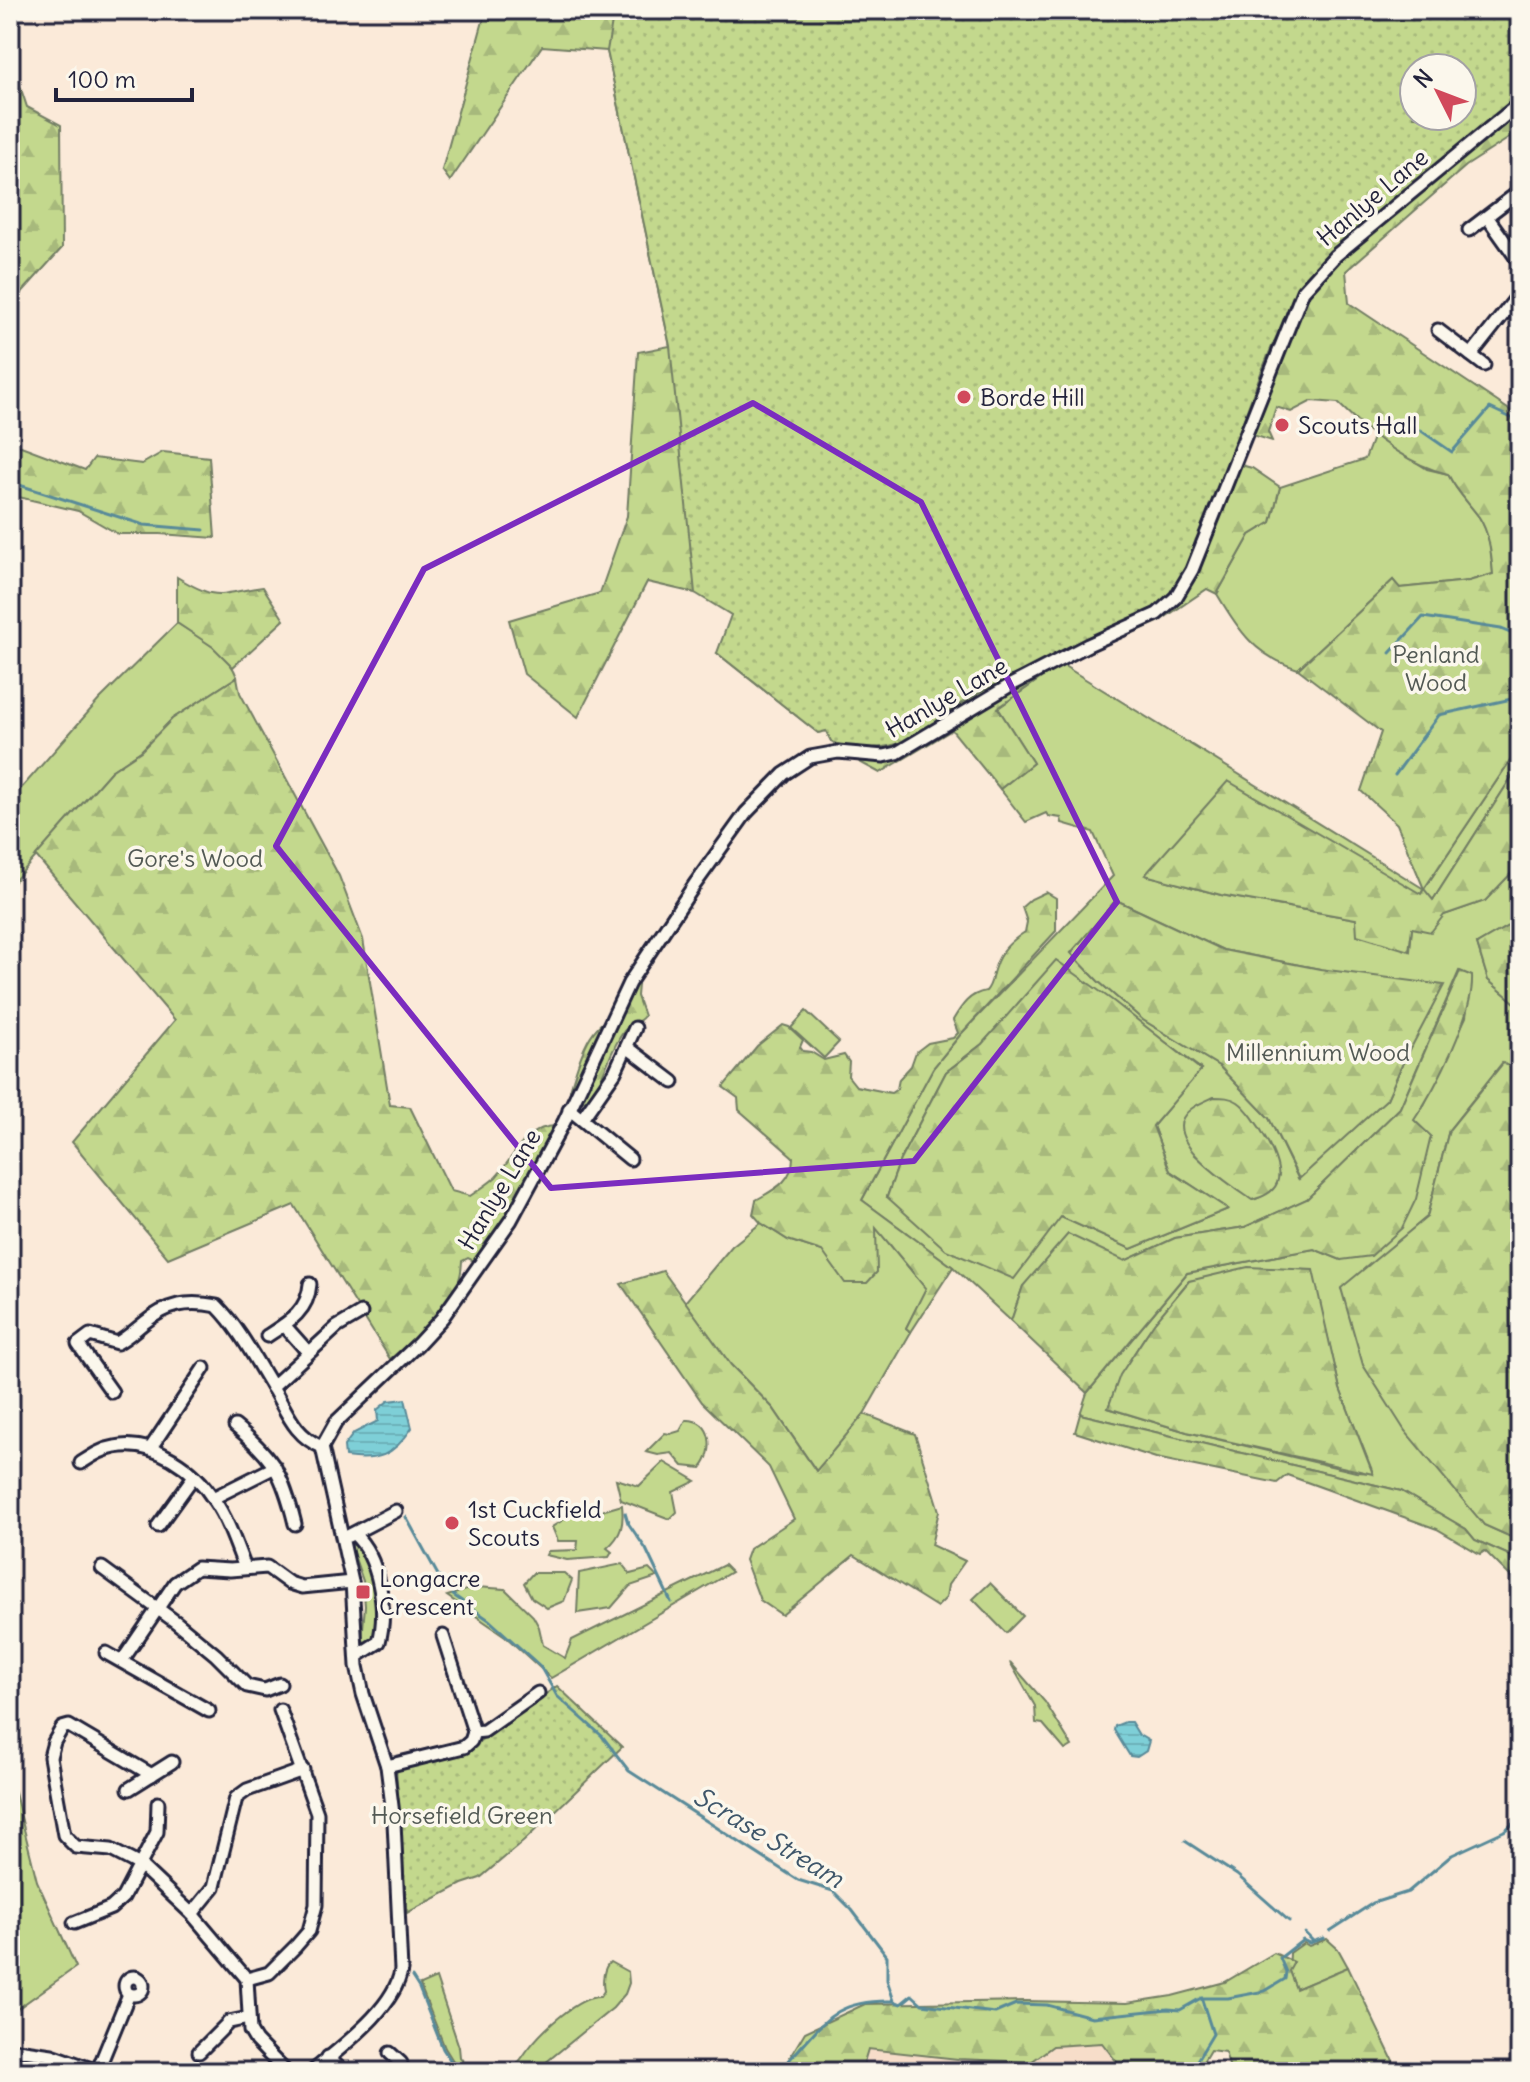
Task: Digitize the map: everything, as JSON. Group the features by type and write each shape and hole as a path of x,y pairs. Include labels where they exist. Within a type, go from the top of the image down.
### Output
{"street":[{"name":"Hanlye Lane","path":"322,1447 336,1422 418,1344 459,1296 511,1220 569,1109 629,983 746,813 800,762 822,752 884,756 897,753 1009,686 1157,614 1176,597 1192,570 1303,291 1335,256 1520,103"},
{"path":"1469,230 1520,191"},
{"path":"1488,218 1520,263"},
{"path":"1471,355 1520,295"},
{"path":"1438,330 1484,365"},
{"path":"582,1119 615,1072 635,1028"},
{"path":"627,1047 673,1082"},
{"path":"569,1109 630,1159"},
{"path":"267,1336 303,1309 309,1299 310,1284"},
{"path":"112,1392 78,1344 90,1335 117,1343 160,1311 183,1302 217,1306 226,1314 294,1427 310,1442 322,1447 349,1535 357,1656 363,1694 387,1766 394,1822 401,1970 399,1983 383,2008 312,2072"},
{"path":"272,1387 337,1327 361,1313"},
{"path":"284,1325 308,1352"},
{"path":"150,1449 204,1368"},
{"path":"235,1426 262,1448 275,1467 287,1493 295,1524"},
{"path":"81,1463 97,1453 118,1446 150,1449 178,1464 194,1476 213,1498 245,1568"},
{"path":"213,1498 275,1467"},
{"path":"158,1526 194,1476"},
{"path":"349,1535 396,1511"},
{"path":"349,1535 363,1542 375,1570 382,1623 379,1642 357,1656"},
{"path":"122,1661 175,1583 190,1571 205,1567 230,1570 267,1567 296,1586 352,1582"},
{"path":"102,1568 176,1622 247,1686 265,1690 280,1684"},
{"path":"176,1622 190,1615"},
{"path":"387,1766 464,1747 471,1741 474,1732 443,1636"},
{"path":"106,1653 209,1711"},
{"path":"474,1732 484,1731 538,1693"},
{"path":"247,1979 269,1973 309,1931 316,1905 317,1813 280,1710"},
{"path":"152,1775 69,1726 62,1728 50,1757 64,1835 76,1847 111,1850 140,1865 192,1914 247,1979 248,2018 256,2041 286,2072"},
{"path":"129,1789 172,1762"},
{"path":"192,1914 214,1887 236,1798 247,1790 303,1770"},
{"path":"74,1923 111,1908 123,1897 157,1832 158,1803"},
{"path":"10,2049 52,2055 98,2072 129,1994"},
{"path":"199,2052 229,2022 248,2018"},
{"path":"390,2053 401,2063 392,2072"},
{"path":"328,2057 343,2072"}],"highlighted area":[{"path":"753,403 921,502 1117,902 914,1161 551,1188 276,846 424,569"}],"shaded area":[{"path":"865,2004 1029,2012 1194,2072 808,2072"}],"green space":[{"path":"486,10 712,10 719,551 695,593 647,582 578,717 524,674 509,620 600,593 627,516 638,352 670,346 607,51 542,46 450,181 442,170"},
{"name":"Borde Hill","path":"614,10 1520,10 1520,98 1478,131 1478,52 1398,52 1398,132 1477,132 1341,245 1304,284 1263,368 1194,553 1169,594 1158,606 970,698 926,729 897,744 854,748 831,741 826,731 818,733 717,653 731,615 695,593 670,346 607,51"},
{"path":"10,75 18,80 27,107 61,125 62,248 17,298 10,300"},
{"name":"Penland Wood","path":"1520,98 1520,131 1466,166 1346,271 1349,303 1520,417 1520,746 1424,889 1397,824 1361,791 1381,732 1298,669 1393,580 1400,588 1469,581 1493,574 1489,544 1479,517 1448,474 1418,463 1389,446 1338,403 1312,401 1291,412 1276,407 1268,432 1272,441 1237,430 1226,461 1252,468 1280,487 1271,522 1250,535 1217,594 1207,589 1158,622 1061,664 998,708 1033,763 1000,789 952,730 880,773 854,759 846,746 831,741 826,731 818,733 717,653 1256,304"},
{"path":"1374,435 1427,469 1448,474 1486,530 1493,574 1469,581 1399,588 1393,580 1298,669 1283,664 1250,640 1217,594 1250,535 1271,522 1280,487 1365,459"},
{"path":"10,446 21,446 85,470 94,458 142,464 163,452 209,457 215,538 118,534 78,511 10,495"},
{"path":"177,577 202,590 219,594 263,587 284,620 233,667 213,647 177,623"},
{"path":"177,623 220,652 237,677 172,719 141,751 111,771 10,886 10,801 99,700"},
{"path":"1061,664 1424,889 1520,746 1520,764 1433,900 1423,890 1421,894 1146,875 1221,895 1356,919 1410,951 1412,928 1436,922 1444,915 1485,901 1520,864 1520,919 1477,944 1488,980 1520,1007 1520,1073 1502,1063 1449,1130 1427,1217 1341,1289 1484,1525 1520,1541 1520,1560 1475,1540 1466,1529 1401,1491 1080,1414 1087,1393 1187,1273 1314,1249 1341,1260 1413,1120 1424,1105 1466,1017 1471,976 1459,971 1400,1108 1307,1199 1245,1227 1175,1238 1125,1261 1023,1286 1011,1321 953,1267 862,1200 933,1068 960,1035 1113,876 1093,832 1062,823 1061,818 1046,813 1026,822 1000,789 1033,763 998,708","holes":["1116,900 1223,950 1320,969 1402,1065 1387,1099 1298,1178 1269,1118 1219,1066 1143,1020 1071,953","1057,961 1201,1069 1153,1126 1170,1171 1228,1209 1131,1249 1061,1217 887,1197 900,1160 946,1072 982,1044","1194,1154 1279,1175 1270,1191 1253,1200","1312,1270 1340,1389 1373,1473 1356,1472 1187,1432 1108,1408 1123,1372 1142,1340 1189,1281"]},
{"name":"Gore's Wood","path":"237,677 240,693 339,876 363,939 390,1105 410,1107 451,1191 470,1196 496,1177 528,1137 545,1127 556,1126 496,1236 474,1261 468,1258 462,1261 455,1290 447,1303 426,1328 390,1359 294,1205 168,1258 72,1142 175,1020 36,856 111,771 141,751 172,719"},
{"path":"1520,764 1520,864 1485,901 1444,915 1431,932 1412,928 1409,951 1357,935 1356,919 1221,895 1145,875 1228,781 1421,894 1424,889 1433,900"},
{"path":"1046,892 1056,898 1056,931 933,1068 862,1200 953,1267 911,1332 906,1328 926,1288 876,1228 877,1272 867,1283 845,1283 822,1251 788,1240 761,1223 753,1214 756,1200 786,1178 793,1157 739,1110 738,1098 723,1087 757,1046 783,1025 803,1040 800,1047 803,1051 824,1060 844,1055 849,1062 848,1076 856,1086 891,1093 897,1089 899,1079 911,1066 916,1052 928,1043 953,1038 958,1033 953,1020 966,1001 986,991 1000,956 1025,932 1027,922 1022,907"},
{"name":"Millennium Wood","path":"1116,900 1223,950 1320,969 1444,985 1387,1099 1299,1179 1269,1118 1219,1066 1143,1020 1071,953"},
{"path":"1520,919 1520,1007 1488,980 1477,944"},
{"path":"1056,960 1201,1070 1153,1126 1170,1171 1228,1209 1131,1249 1061,1217 1014,1279 946,1250 887,1197 900,1160 946,1072 982,1044"},
{"path":"1460,971 1472,976 1467,1010 1443,1070 1414,1120 1431,1136 1416,1199 1402,1228 1371,1256 1341,1260 1314,1249 1187,1273 1087,1393 1011,1321 1023,1286 1068,1234 1125,1261 1175,1238 1245,1227 1307,1199 1400,1108"},
{"path":"632,985 638,985 637,996 644,1016 627,1028 619,1039 588,1101 578,1100 570,1090 585,1046 598,1027 616,1016"},
{"path":"806,1011 839,1042 824,1058 791,1028"},
{"path":"1503,1063 1520,1073 1520,1541 1484,1525 1405,1431 1363,1365 1341,1288 1427,1217 1449,1130"},
{"path":"1214,1097 1238,1102 1266,1140 1277,1164 1278,1175 1277,1183 1267,1194 1252,1200 1206,1165 1185,1141 1181,1129 1183,1118 1193,1108"},
{"path":"761,1223 788,1240 822,1251 875,1226 926,1289 906,1328 911,1332 864,1414 817,1472 773,1408 731,1365 685,1302 732,1246"},
{"path":"1248,1267 1313,1270 1340,1389 1373,1474 1187,1432 1108,1408 1120,1375 1154,1323 1189,1281"},
{"path":"663,1271 731,1365 773,1408 816,1471 864,1414 915,1434 939,1511 931,1545 965,1561 948,1585 946,1598 937,1607 854,1555 782,1615 760,1600 745,1560 749,1549 794,1519 769,1467 702,1402 621,1284"},
{"path":"1080,1414 1401,1491 1466,1529 1475,1540 1520,1560 1520,1586 1485,1551 1480,1554 1437,1529 1287,1475 1277,1483 1156,1458 1075,1432"},
{"path":"686,1420 702,1425 709,1438 708,1454 701,1468 683,1466 672,1453 658,1455 646,1452 665,1433 680,1431"},
{"path":"664,1462 696,1481 673,1492 677,1512 670,1519 621,1500 616,1479 639,1486"},
{"path":"590,1503 598,1512 622,1505 621,1529 607,1548 612,1552 609,1557 567,1560 546,1555 548,1551 577,1550 578,1541 558,1541 552,1527"},
{"path":"354,1543 360,1545 374,1591 375,1626 373,1639 367,1643 362,1640 365,1606 363,1581 351,1547"},
{"path":"622,1564 630,1574 649,1569 657,1577 630,1586 611,1608 577,1613 579,1573"},
{"path":"724,1565 731,1572 551,1678 505,1636 447,1596 476,1587 505,1589 533,1616 543,1645 565,1658 572,1640"},
{"path":"533,1573 564,1573 572,1580 564,1601 547,1608 532,1598 524,1583"},
{"path":"990,1583 1023,1616 1006,1633 973,1599"},
{"path":"1010,1662 1045,1702 1072,1746 1065,1750 1043,1724 1036,1723 1035,1706"},
{"name":"Horsefield Green","path":"557,1686 622,1747 524,1841 480,1878 407,1913 396,1769 463,1753"},
{"path":"13,1785 37,1881 76,1967 10,2014 10,1786"},
{"path":"1327,1939 1338,1949 1348,1967 1296,1989 1289,1971 1290,1953 1304,1943 1309,1946"},
{"path":"1274,1953 1294,1962 1289,1971 1296,1989 1348,1967 1397,2069 1380,2072 1231,2072 1225,2052 1210,2050 1197,2072 1129,2072 1120,2066 1102,2043 1053,2046 1031,2062 958,2059 868,2049 861,2072 781,2072 805,2032 865,2004 1127,2003 1172,1996 1225,1982"},
{"path":"610,1962 628,1972 629,1983 625,1994 613,2008 534,2072 509,2072 551,2024 581,2002 600,1997 604,1991 604,1971"},
{"path":"436,1978 460,2057 472,2072 460,2072 445,2048 420,1985"}],"water":[{"path":"405,1399 412,1428 398,1445 376,1457 345,1457 344,1446 354,1433 378,1421 377,1410 388,1401"},
{"path":"1131,1722 1139,1735 1149,1741 1146,1751 1137,1757 1130,1756 1114,1730 1115,1726"}],"waterway":[{"path":"1420,430 1452,452 1490,408 1520,422"},
{"path":"10,482 144,525 204,530"},
{"path":"1390,653 1423,617 1501,629 1520,637"},
{"path":"1395,775 1439,715 1516,698 1520,693"},
{"path":"625,1513 671,1602"},
{"name":"Scrase Stream","path":"406,1517 444,1586"},
{"name":"Scrase Stream","path":"453,1595 489,1620 540,1666 557,1696 602,1736 629,1771 798,1880 833,1891 852,1910 887,1956 887,1980 894,2001 901,2004 912,1995 922,2004 995,2013 1016,2004 1047,2005 1092,2017 1180,2010 1201,1998 1228,1998 1265,1991 1285,1979 1286,1972 1280,1958 1303,1940 1309,1943 1324,1938"},
{"name":"Scrase Stream","path":"1330,1931 1373,1903 1408,1892 1452,1855 1504,1831 1520,1818"},
{"path":"1185,1841 1237,1875 1289,1921"},
{"path":"1305,1933 1313,1941"},
{"path":"412,1977 443,2049 458,2072"},
{"path":"1190,2072 1213,2034 1202,2000"},
{"path":"777,2072 815,2031 838,2012 870,2002 893,2001"}],"place":[{"name":"Borde Hill","path":"964,397"},
{"name":"Scouts Hall","path":"1282,425"},
{"name":"1st Cuckfield Scouts","path":"452,1523"},
{"name":"Longacre Crescent","path":"363,1592"}]}
